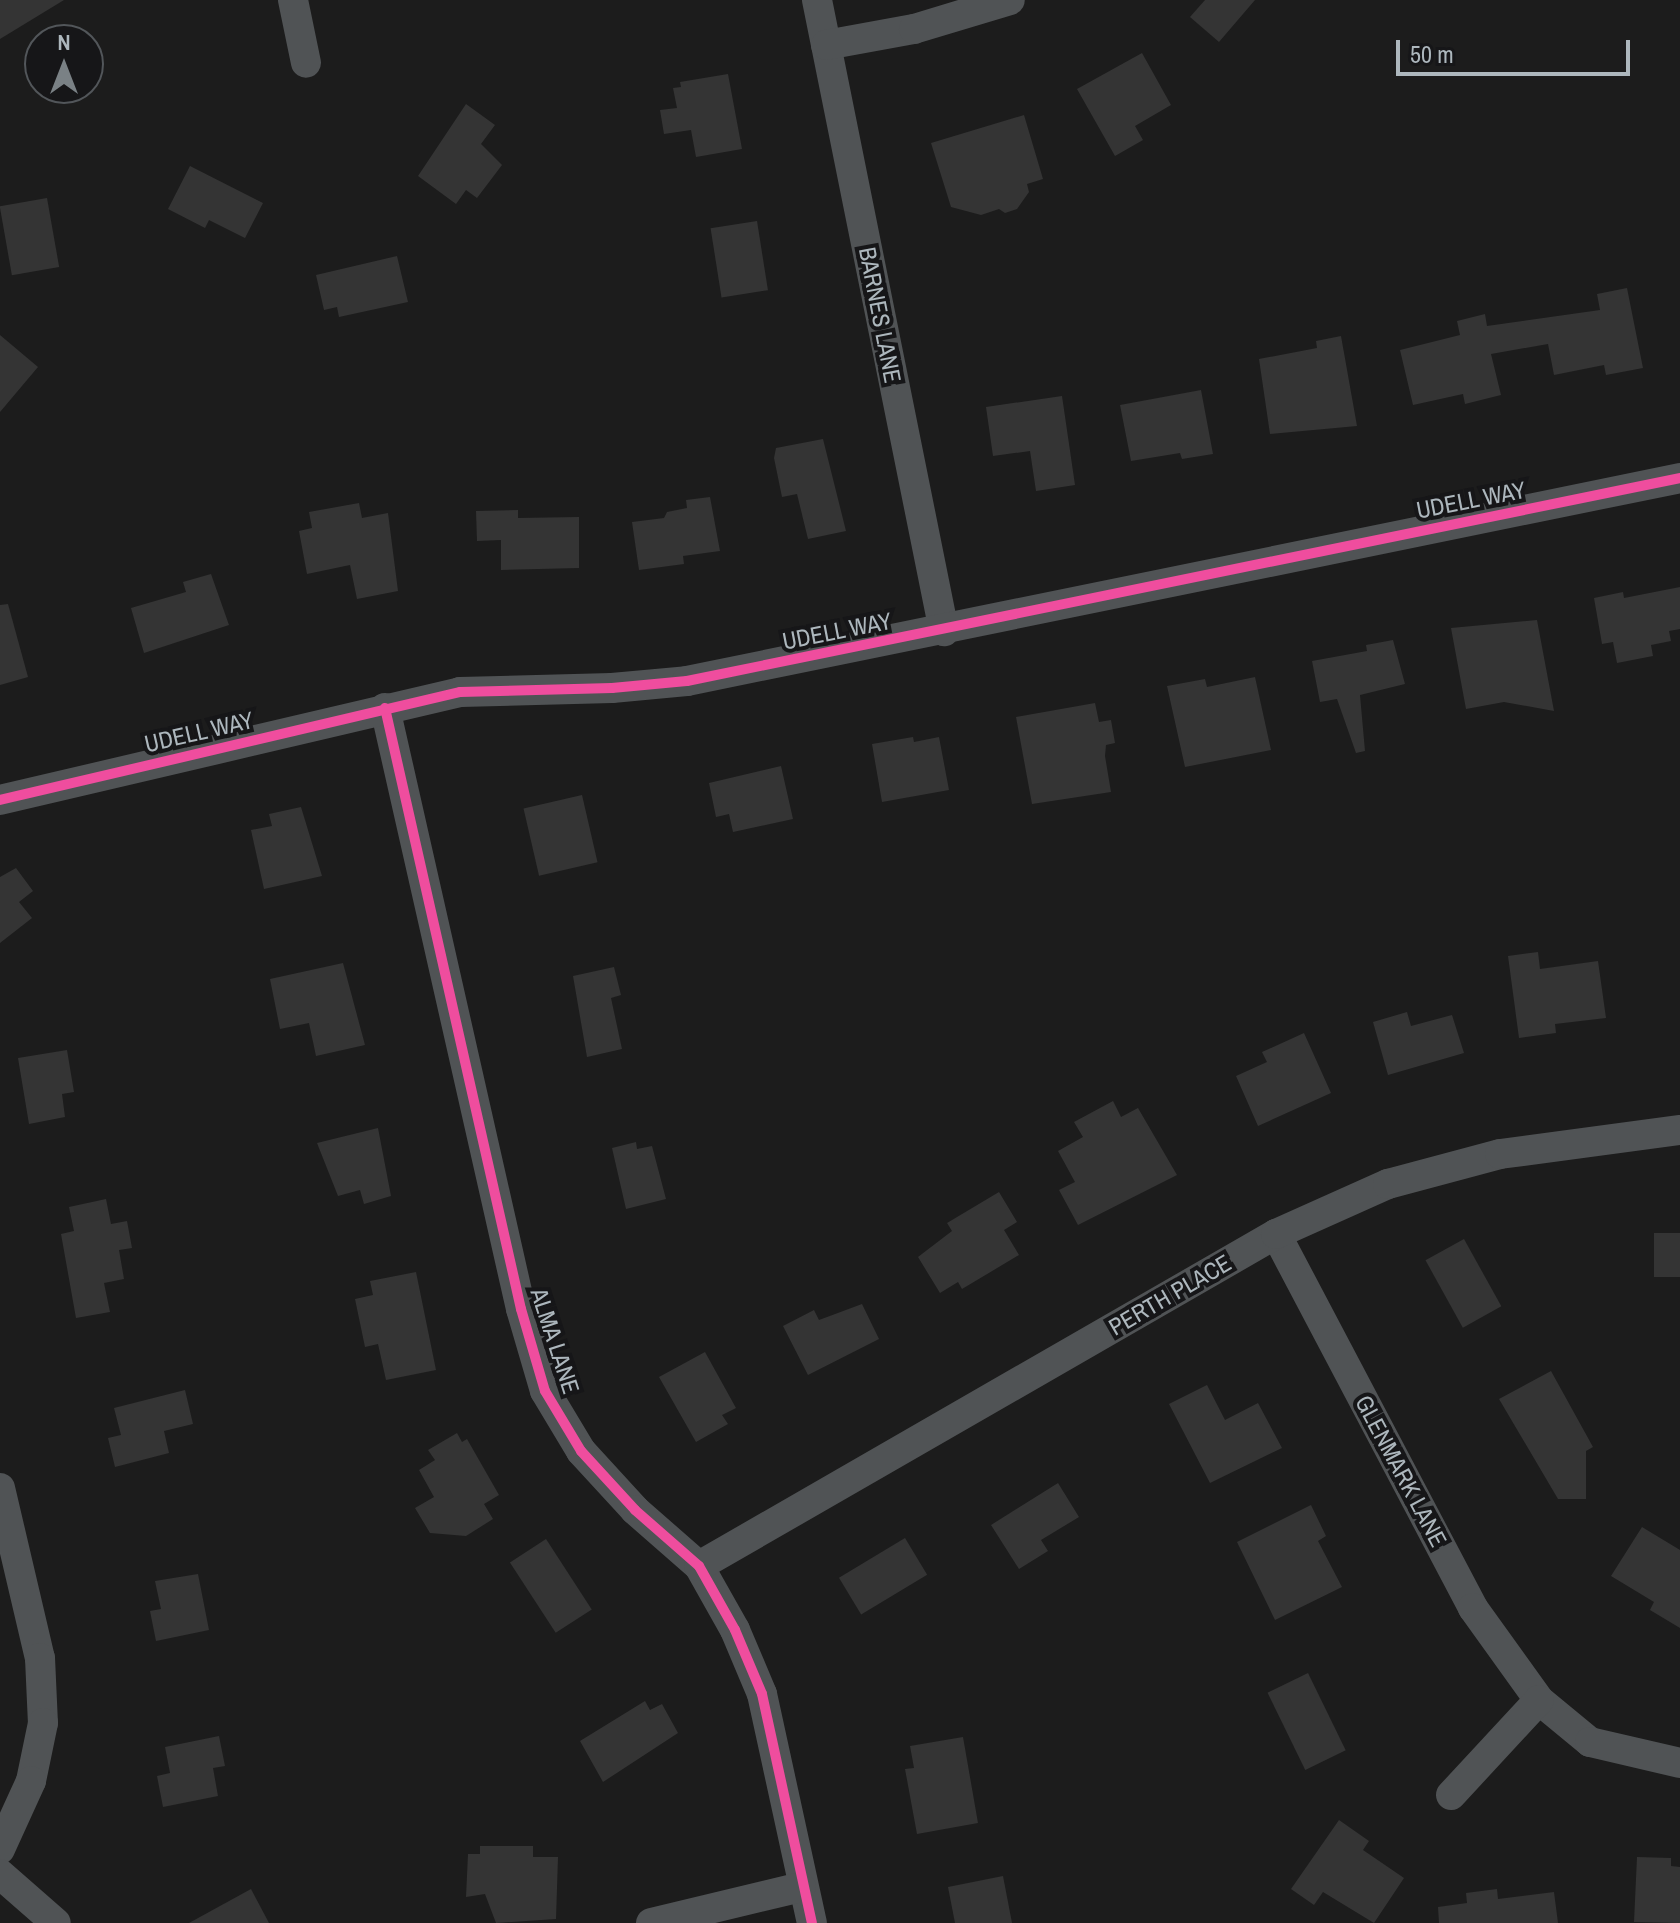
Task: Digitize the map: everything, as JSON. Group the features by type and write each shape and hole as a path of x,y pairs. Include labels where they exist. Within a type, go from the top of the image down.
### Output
{"street":[{"path":"293,0 306,63"},
{"name":"BARNES LANE","path":"817,0 944,631"},
{"path":"826,45 914,29 1010,0"},
{"name":"UDELL WAY","path":"0,800 460,692 687,681 944,631 1680,478"},
{"name":"ALMA LANE","path":"385,708 521,1309 545,1391 581,1451 635,1510 699,1566 762,1694 801,1887 812,1923"},
{"name":"PERTH PLACE","path":"699,1566 1276,1234 1388,1184 1500,1154 1680,1130"},
{"name":"GLENMARK LANE","path":"1276,1234 1473,1608 1539,1700 1590,1742 1680,1763"},
{"path":"0,1488 40,1658 43,1723 31,1781 0,1849"},
{"path":"1451,1795 1539,1700"},
{"path":"0,1874 56,1923"},
{"path":"651,1923 801,1887"}],"building":[{"path":"0,0 64,0 24,24 0,39"},
{"path":"1205,0 1255,0 1219,42 1190,17"},
{"path":"1142,53 1171,105 1135,126 1143,140 1115,156 1077,89"},
{"path":"728,74 742,149 696,157 691,130 664,134 660,110 677,108 673,88 681,87 680,82"},
{"path":"466,104 495,125 481,144 502,165 477,198 466,190 456,204 418,176"},
{"path":"1024,115 1043,179 1027,184 1029,192 1017,209 1005,213 999,209 981,215 951,207 931,143"},
{"path":"190,166 263,203 245,238 209,220 205,228 168,209"},
{"path":"47,198 59,267 12,275 0,206"},
{"path":"757,221 768,290 722,297 711,228"},
{"path":"397,256 408,302 339,317 337,307 324,310 316,275"},
{"path":"1627,288 1643,368 1606,375 1604,365 1554,375 1548,344 1491,354 1501,395 1465,404 1463,394 1413,405 1400,350 1460,335 1457,321 1485,314 1487,326 1600,310 1597,294"},
{"path":"0,335 38,367 0,412"},
{"path":"1341,336 1357,426 1270,434 1259,359 1317,348 1316,341"},
{"path":"1201,390 1213,454 1182,459 1180,453 1131,461 1120,405"},
{"path":"1062,396 1075,485 1036,491 1030,451 993,456 986,407"},
{"path":"823,439 846,531 808,539 797,494 782,497 774,458 776,448"},
{"path":"710,497 720,551 683,556 684,564 639,570 632,522 664,518 667,512 687,508 686,500"},
{"path":"359,503 362,518 388,513 398,591 357,599 350,565 307,574 299,531 312,528 309,512"},
{"path":"518,510 518,518 579,517 579,568 501,570 501,540 477,541 476,511"},
{"path":"211,574 229,625 144,653 131,608 186,592 183,582"},
{"path":"1680,587 1680,629 1669,631 1671,641 1651,645 1653,656 1617,663 1613,642 1602,644 1594,598 1623,592 1624,598"},
{"path":"8,604 28,677 0,685 0,605"},
{"path":"1537,620 1554,711 1504,702 1466,709 1451,628"},
{"path":"1393,640 1405,684 1360,695 1365,751 1356,753 1337,699 1320,702 1312,661 1367,651 1366,645"},
{"path":"1255,677 1271,750 1185,767 1167,686 1205,679 1207,687"},
{"path":"1095,703 1099,722 1111,720 1115,743 1106,745 1105,756 1111,792 1032,804 1016,717"},
{"path":"913,737 914,742 939,737 949,790 882,802 872,744"},
{"path":"781,766 793,819 733,832 729,814 716,817 709,783"},
{"path":"582,795 598,862 539,876 524,808"},
{"path":"301,807 322,876 264,889 251,830 272,826 269,814"},
{"path":"16,868 33,891 19,902 32,918 0,943 0,877"},
{"path":"1538,952 1540,969 1598,961 1606,1018 1555,1024 1556,1033 1519,1038 1508,956"},
{"path":"343,963 365,1045 316,1056 309,1023 280,1029 270,979"},
{"path":"614,967 621,995 611,998 622,1049 587,1057 573,976"},
{"path":"1407,1012 1411,1026 1452,1015 1464,1053 1388,1075 1373,1022"},
{"path":"1304,1033 1331,1093 1258,1126 1236,1076 1267,1062 1262,1052"},
{"path":"67,1050 74,1092 62,1094 65,1117 29,1124 18,1058"},
{"path":"1113,1101 1121,1117 1138,1108 1177,1175 1078,1225 1059,1190 1075,1182 1058,1151 1083,1137 1074,1122"},
{"path":"378,1128 391,1196 364,1204 360,1190 338,1196 317,1143"},
{"path":"636,1142 637,1149 652,1146 666,1199 626,1209 612,1148"},
{"path":"999,1192 1017,1222 1004,1230 1019,1255 962,1289 958,1282 940,1293 918,1257 952,1231 947,1223"},
{"path":"106,1199 111,1224 127,1221 132,1248 119,1250 124,1279 104,1283 110,1312 76,1318 61,1234 74,1231 69,1207"},
{"path":"1654,1233 1680,1233 1680,1277 1654,1277"},
{"path":"1464,1239 1501,1306 1463,1328 1426,1260"},
{"path":"416,1272 436,1370 386,1380 378,1344 365,1347 355,1299 373,1295 370,1281"},
{"path":"862,1304 879,1339 808,1375 783,1326 814,1310 819,1320"},
{"path":"705,1352 736,1408 722,1415 728,1424 696,1442 659,1377"},
{"path":"1551,1371 1593,1447 1586,1451 1586,1499 1558,1499 1499,1399"},
{"path":"1207,1385 1225,1420 1258,1403 1282,1448 1210,1483 1169,1404"},
{"path":"185,1390 193,1424 164,1431 169,1453 115,1467 108,1438 121,1435 114,1408"},
{"path":"457,1433 462,1442 467,1439 499,1495 484,1504 493,1519 466,1536 430,1533 415,1508 434,1497 419,1470 435,1460 428,1450"},
{"path":"1058,1483 1079,1517 1041,1540 1048,1551 1019,1569 991,1525"},
{"path":"1311,1505 1326,1536 1318,1541 1342,1587 1275,1620 1237,1542"},
{"path":"1642,1527 1680,1550 1680,1628 1650,1610 1654,1602 1611,1576"},
{"path":"905,1538 927,1575 861,1615 839,1578"},
{"path":"546,1539 592,1609 556,1633 510,1562"},
{"path":"198,1574 209,1630 156,1641 150,1611 161,1609 155,1581"},
{"path":"1308,1673 1346,1750 1305,1770 1268,1693"},
{"path":"645,1701 650,1710 662,1704 678,1733 603,1782 580,1741"},
{"path":"219,1736 225,1766 213,1768 218,1796 163,1807 157,1776 170,1773 165,1747"},
{"path":"963,1737 978,1823 917,1834 905,1769 914,1768 910,1746"},
{"path":"1339,1820 1369,1841 1363,1850 1404,1878 1374,1923 1323,1892 1314,1905 1291,1889"},
{"path":"480,1846 533,1846 533,1857 558,1857 556,1919 496,1923 485,1894 466,1897 468,1854 480,1854"},
{"path":"1637,1857 1671,1858 1671,1866 1680,1867 1680,1923 1634,1922"},
{"path":"1003,1876 1012,1923 955,1923 948,1887"},
{"path":"251,1889 269,1923 189,1923"},
{"path":"1497,1889 1498,1899 1554,1892 1558,1923 1439,1923 1438,1907 1467,1903 1466,1893"}],"cycle path":[{"path":"0,800 460,692 612,688 687,681 1680,478"},
{"path":"385,708 521,1309 545,1391 581,1451 635,1510 699,1566 735,1630 762,1694 812,1923"}]}
